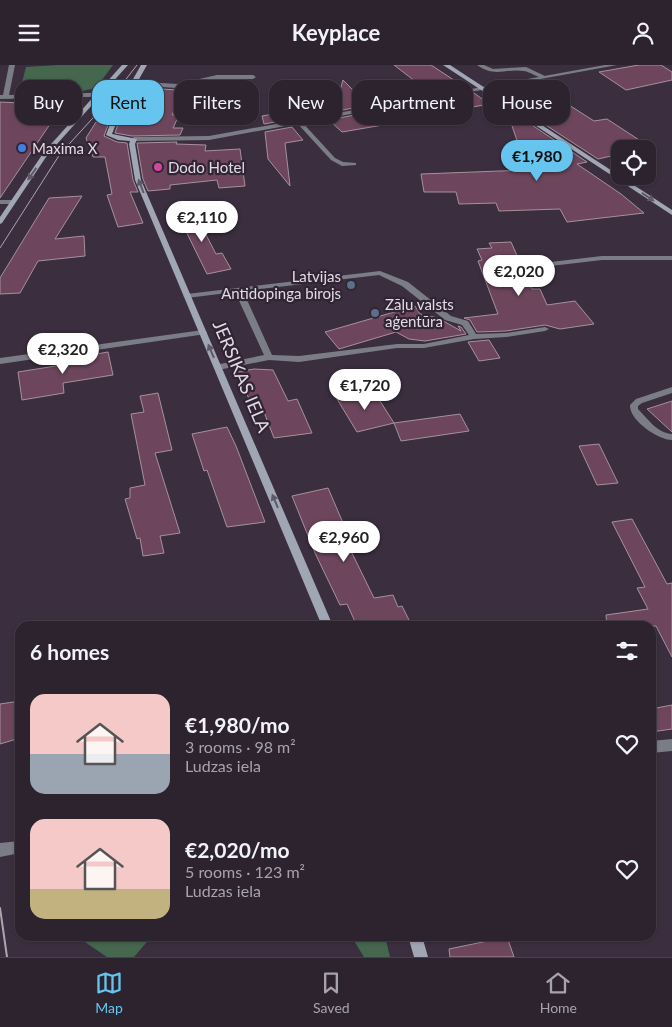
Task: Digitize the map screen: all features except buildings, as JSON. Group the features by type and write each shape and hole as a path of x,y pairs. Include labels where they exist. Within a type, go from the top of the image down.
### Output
{"street":[{"path":"12,65 3,97 92,96"},
{"path":"111,80 125,65"},
{"path":"133,80 144,65"},
{"path":"446,65 483,88"},
{"path":"480,65 492,71 526,69 544,77"},
{"path":"527,80 614,65"},
{"path":"164,85 177,86 217,77 253,77"},
{"path":"342,114 483,88"},
{"path":"0,222 46,153 92,101"},
{"path":"112,125 109,135 118,138 134,139 209,138 282,125"},
{"path":"302,125 333,159 342,164 354,164"},
{"path":"539,125 672,213"},
{"name":"JERSIKAS IELA","path":"134,139 132,144 138,180 326,621"},
{"path":"0,202 12,203"},
{"path":"542,265 602,258 672,257"},
{"path":"187,295 380,273 405,284 448,317 465,323 474,337"},
{"path":"238,289 269,357"},
{"path":"218,367 269,357 299,359 397,346 424,347 474,337 506,335 545,329"},
{"path":"0,361 203,332"},
{"path":"672,390 639,401 634,405 634,410 657,432 666,437 672,437"},
{"path":"656,747 672,745"},
{"path":"0,851 15,848"},
{"path":"416,941 421,957"}],"green space":[{"path":"113,65 102,80 92,80 92,89 82,91 82,80 23,80 26,67"},
{"path":"83,941 148,941 134,957 107,957"},
{"path":"354,941 386,941 390,957 364,957"}],"tram line":[{"path":"0,248 60,154 113,96 137,65"},
{"path":"0,908 7,957"}],"place":[{"name":"Maxima X","path":"22,148"},
{"name":"Dodo Hotel","path":"158,167"},
{"name":"Latvijas Antidopinga birojs","path":"351,285"},
{"name":"Zāļu valsts aģentūra","path":"375,313"}]}
